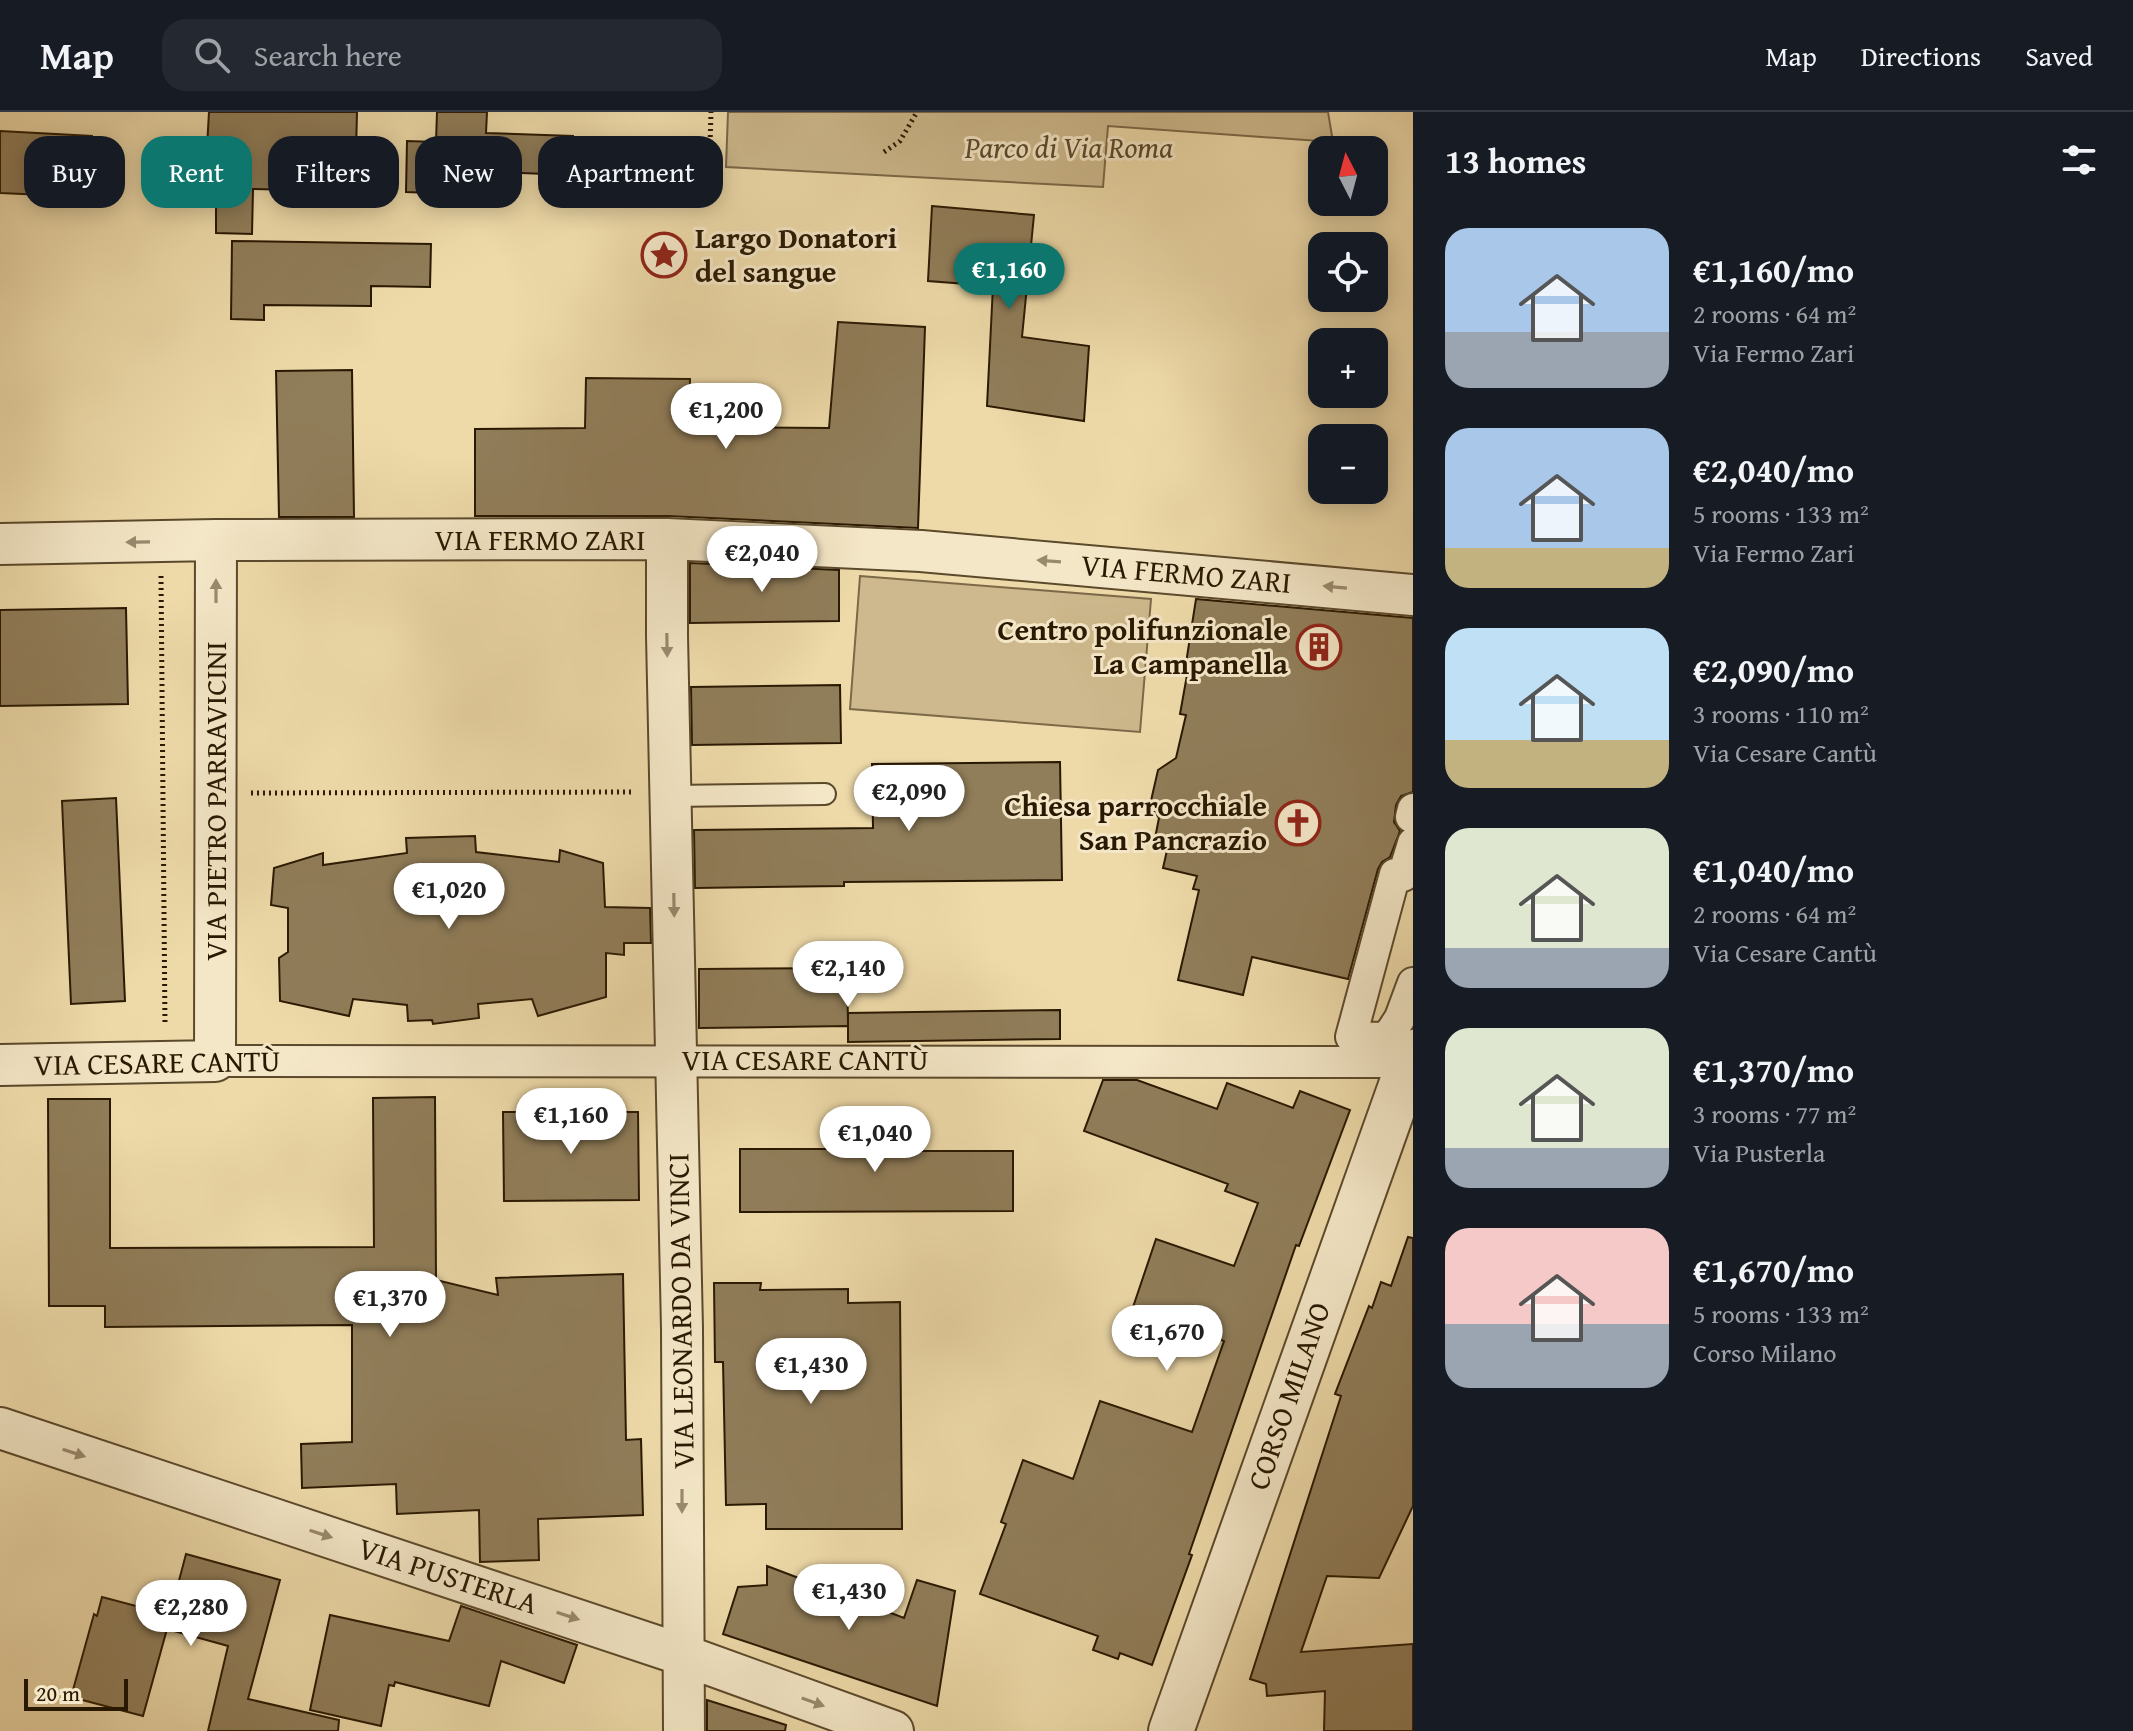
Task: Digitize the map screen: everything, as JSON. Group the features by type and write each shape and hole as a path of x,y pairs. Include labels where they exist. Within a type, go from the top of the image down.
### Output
{"street":[{"name":"VIA FERMO ZARI","path":"0,544 667,539 921,551 1413,595"},
{"name":"VIA LEONARDO DA VINCI","path":"667,539 667,636 654,794 678,1060 684,1731"},
{"name":"VIA PIETRO PARRAVICINI","path":"215,1061 216,540"},
{"path":"1413,809 1413,817"},
{"path":"1413,843 1403,876 1395,874 1351,1037 1387,1038 1400,1018 1413,983"},
{"name":"VIA CESARE CANTÙ","path":"0,1065 165,1061 1401,1060"},
{"name":"CORSO MILANO","path":"1171,1731 1401,1060"},
{"name":"VIA PUSTERLA","path":"0,1428 683,1655 893,1731"}],"lane":[{"path":"654,794 825,794"}],"path":[{"path":"710,136 711,112"},
{"path":"884,152 900,141 917,112"},
{"path":"161,541 165,1061"},
{"path":"245,793 654,794"}],"green space":[{"name":"Parco di Via Roma","path":"728,112 1328,112 1332,136 1308,136 1308,140 1108,126 1103,187 726,167"},
{"path":"860,576 1151,599 1140,732 850,709"}],"building":[{"path":"209,112 357,112 356,136 268,136 268,189 253,189 252,234 216,233 216,208 252,208 252,136 208,136"},
{"path":"437,112 487,112 486,133 573,136 538,136 538,174 522,173 522,136 436,136"},
{"path":"0,131 92,136 24,136 24,194 0,193"},
{"path":"407,141 415,141 415,192 406,192"},
{"path":"932,206 1034,215 1022,337 1089,346 1084,421 987,406 993,286 928,281"},
{"path":"232,241 431,244 430,287 371,286 371,306 264,305 264,320 231,319"},
{"path":"838,322 925,327 918,528 668,516 475,516 475,429 585,428 586,378 690,379 689,427 829,428"},
{"path":"352,370 354,517 279,517 276,371"},
{"path":"690,563 839,570 839,621 690,623"},
{"path":"1196,599 1413,618 1413,792 1401,796 1396,805 1394,822 1400,831 1390,857 1378,869 1348,979 1252,957 1243,995 1178,980 1199,890 1193,889 1197,876 1163,868 1168,846 1154,843 1159,818 1150,805 1158,770 1176,758 1186,715 1180,714"},
{"path":"126,608 128,704 0,706 0,610"},
{"path":"840,685 841,743 692,745 691,687"},
{"path":"1060,762 1062,880 844,882 844,886 695,888 694,830 873,828 872,764"},
{"path":"116,798 125,1001 71,1004 62,801"},
{"path":"475,836 476,852 559,862 560,850 603,863 605,907 650,908 651,943 624,943 624,955 606,953 606,997 538,1016 532,999 478,1004 479,1018 433,1024 432,1020 408,1021 407,1005 353,999 349,1016 280,1001 279,958 288,952 288,908 271,905 274,868 323,853 323,865 407,853 406,838"},
{"path":"847,968 848,1025 848,1013 1060,1010 1060,1039 848,1042 848,1026 699,1028 699,969"},
{"path":"1103,1080 1137,1080 1217,1109 1227,1083 1293,1108 1300,1091 1350,1110 1299,1246 1296,1245 1152,1665 1120,1653 1118,1659 1093,1650 1098,1636 980,1594 1006,1524 1001,1522 1023,1460 1073,1479 1100,1401 1192,1432 1224,1341 1132,1310 1156,1239 1234,1266 1258,1203 1225,1191 1228,1184 1084,1131"},
{"path":"435,1097 436,1280 498,1295 496,1278 623,1274 626,1440 641,1439 643,1515 538,1519 539,1560 480,1562 479,1510 397,1514 396,1484 302,1488 301,1444 352,1442 352,1325 105,1327 105,1306 49,1306 48,1099 110,1099 110,1248 374,1247 373,1098"},
{"path":"503,1112 638,1112 639,1200 504,1201"},
{"path":"828,1119 920,1119 920,1151 1013,1151 1013,1211 740,1212 740,1149 828,1149"},
{"path":"1408,1237 1413,1238 1413,1506 1379,1578 1327,1576 1301,1652 1413,1644 1413,1731 1324,1731 1325,1691 1267,1696 1266,1684 1250,1679 1341,1396 1335,1394 1369,1306 1372,1308 1381,1282 1391,1286"},
{"path":"714,1283 761,1283 760,1290 848,1289 848,1303 900,1302 902,1529 766,1529 766,1504 726,1505 723,1362 715,1362"},
{"path":"186,1554 280,1580 248,1699 339,1720 338,1731 208,1731 228,1646 167,1629 143,1716 71,1697 94,1614 97,1616 102,1597 170,1615"},
{"path":"767,1566 904,1618 917,1580 955,1591 937,1706 723,1634 738,1587 767,1585"},
{"path":"461,1606 577,1645 564,1683 501,1661 489,1706 395,1682 394,1686 389,1685 381,1726 310,1710 330,1615 449,1641"},
{"path":"707,1700 786,1725 785,1731 707,1731"}],"place":[{"name":"Largo Donatori del sangue","path":"664,255"},
{"name":"Centro polifunzionale La Campanella","path":"1319,647"},
{"name":"Chiesa parrocchiale San Pancrazio","path":"1298,823"}]}
